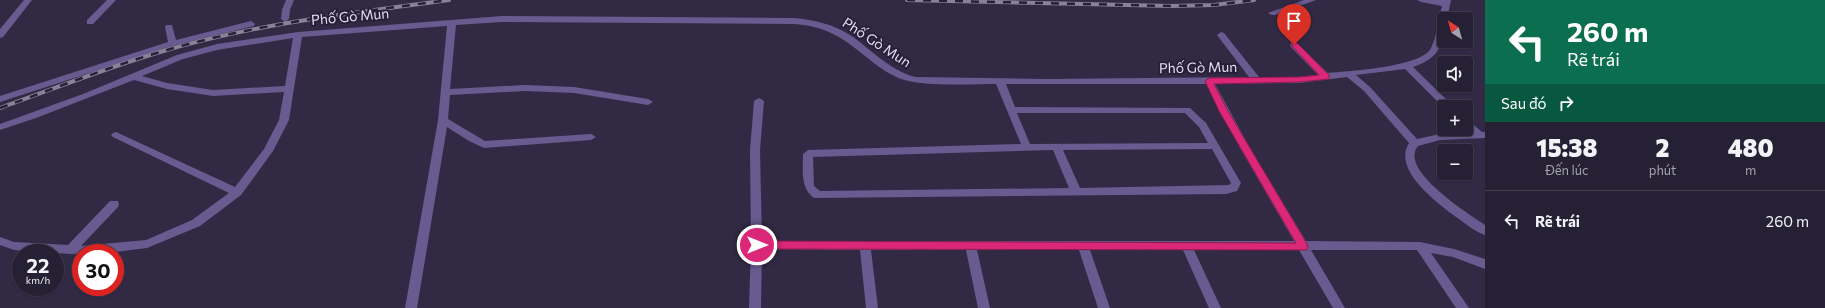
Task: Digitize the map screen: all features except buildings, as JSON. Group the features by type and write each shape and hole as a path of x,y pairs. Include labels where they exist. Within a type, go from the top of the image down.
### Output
{"street":[{"path":"0,35 28,0"},
{"path":"90,22 112,0"},
{"path":"285,19 286,10 290,0"},
{"path":"1272,13 1312,0"},
{"path":"1422,0 1447,2"},
{"name":"Phố Gò Mun","path":"0,127 33,116 180,57 217,47 298,34 510,19 794,21 817,23 837,31 900,76 906,78 1000,82 1300,80 1407,66 1424,60 1435,50 1447,2"},
{"path":"411,308 444,120 452,22"},
{"path":"0,99 173,43 251,24"},
{"path":"169,27 173,43"},
{"path":"0,241 14,246 87,252 147,244 196,223 237,192 268,151 284,120 298,34"},
{"path":"1221,35 1256,80"},
{"path":"1294,45 1326,77"},
{"path":"1407,66 1442,100"},
{"path":"1349,74 1367,89 1414,143"},
{"path":"132,76 168,86 214,93 289,89"},
{"path":"1209,81 1234,130 1339,308"},
{"path":"1000,82 1027,147"},
{"path":"446,92 524,88 574,90 648,102"},
{"path":"755,308 757,245 755,150 759,101"},
{"path":"1012,110 1186,110 1203,125 1236,183 1233,188 1226,190 818,195 812,191 809,186 808,154 1056,146 1214,146"},
{"path":"444,120 472,139 484,145 591,137"},
{"path":"1473,128 1482,135"},
{"path":"1414,143 1440,137 1482,135"},
{"path":"116,136 237,192"},
{"path":"1414,143 1410,152 1412,166 1436,197 1485,231"},
{"path":"1056,146 1076,191"},
{"path":"70,250 114,204"},
{"path":"757,245 1420,246 1454,253 1485,264"},
{"path":"865,246 872,308"},
{"path":"971,246 984,308"},
{"path":"1083,246 1104,308"},
{"path":"1187,246 1215,308"},
{"path":"1420,246 1463,308"}],"railway":[{"path":"0,108 120,65 195,42 303,20 449,0"},
{"path":"907,0 1171,6 1214,5 1254,0"}],"route":[{"path":"757,245 1303,247 1223,111 1209,81 1300,80 1326,77 1294,45"}]}
